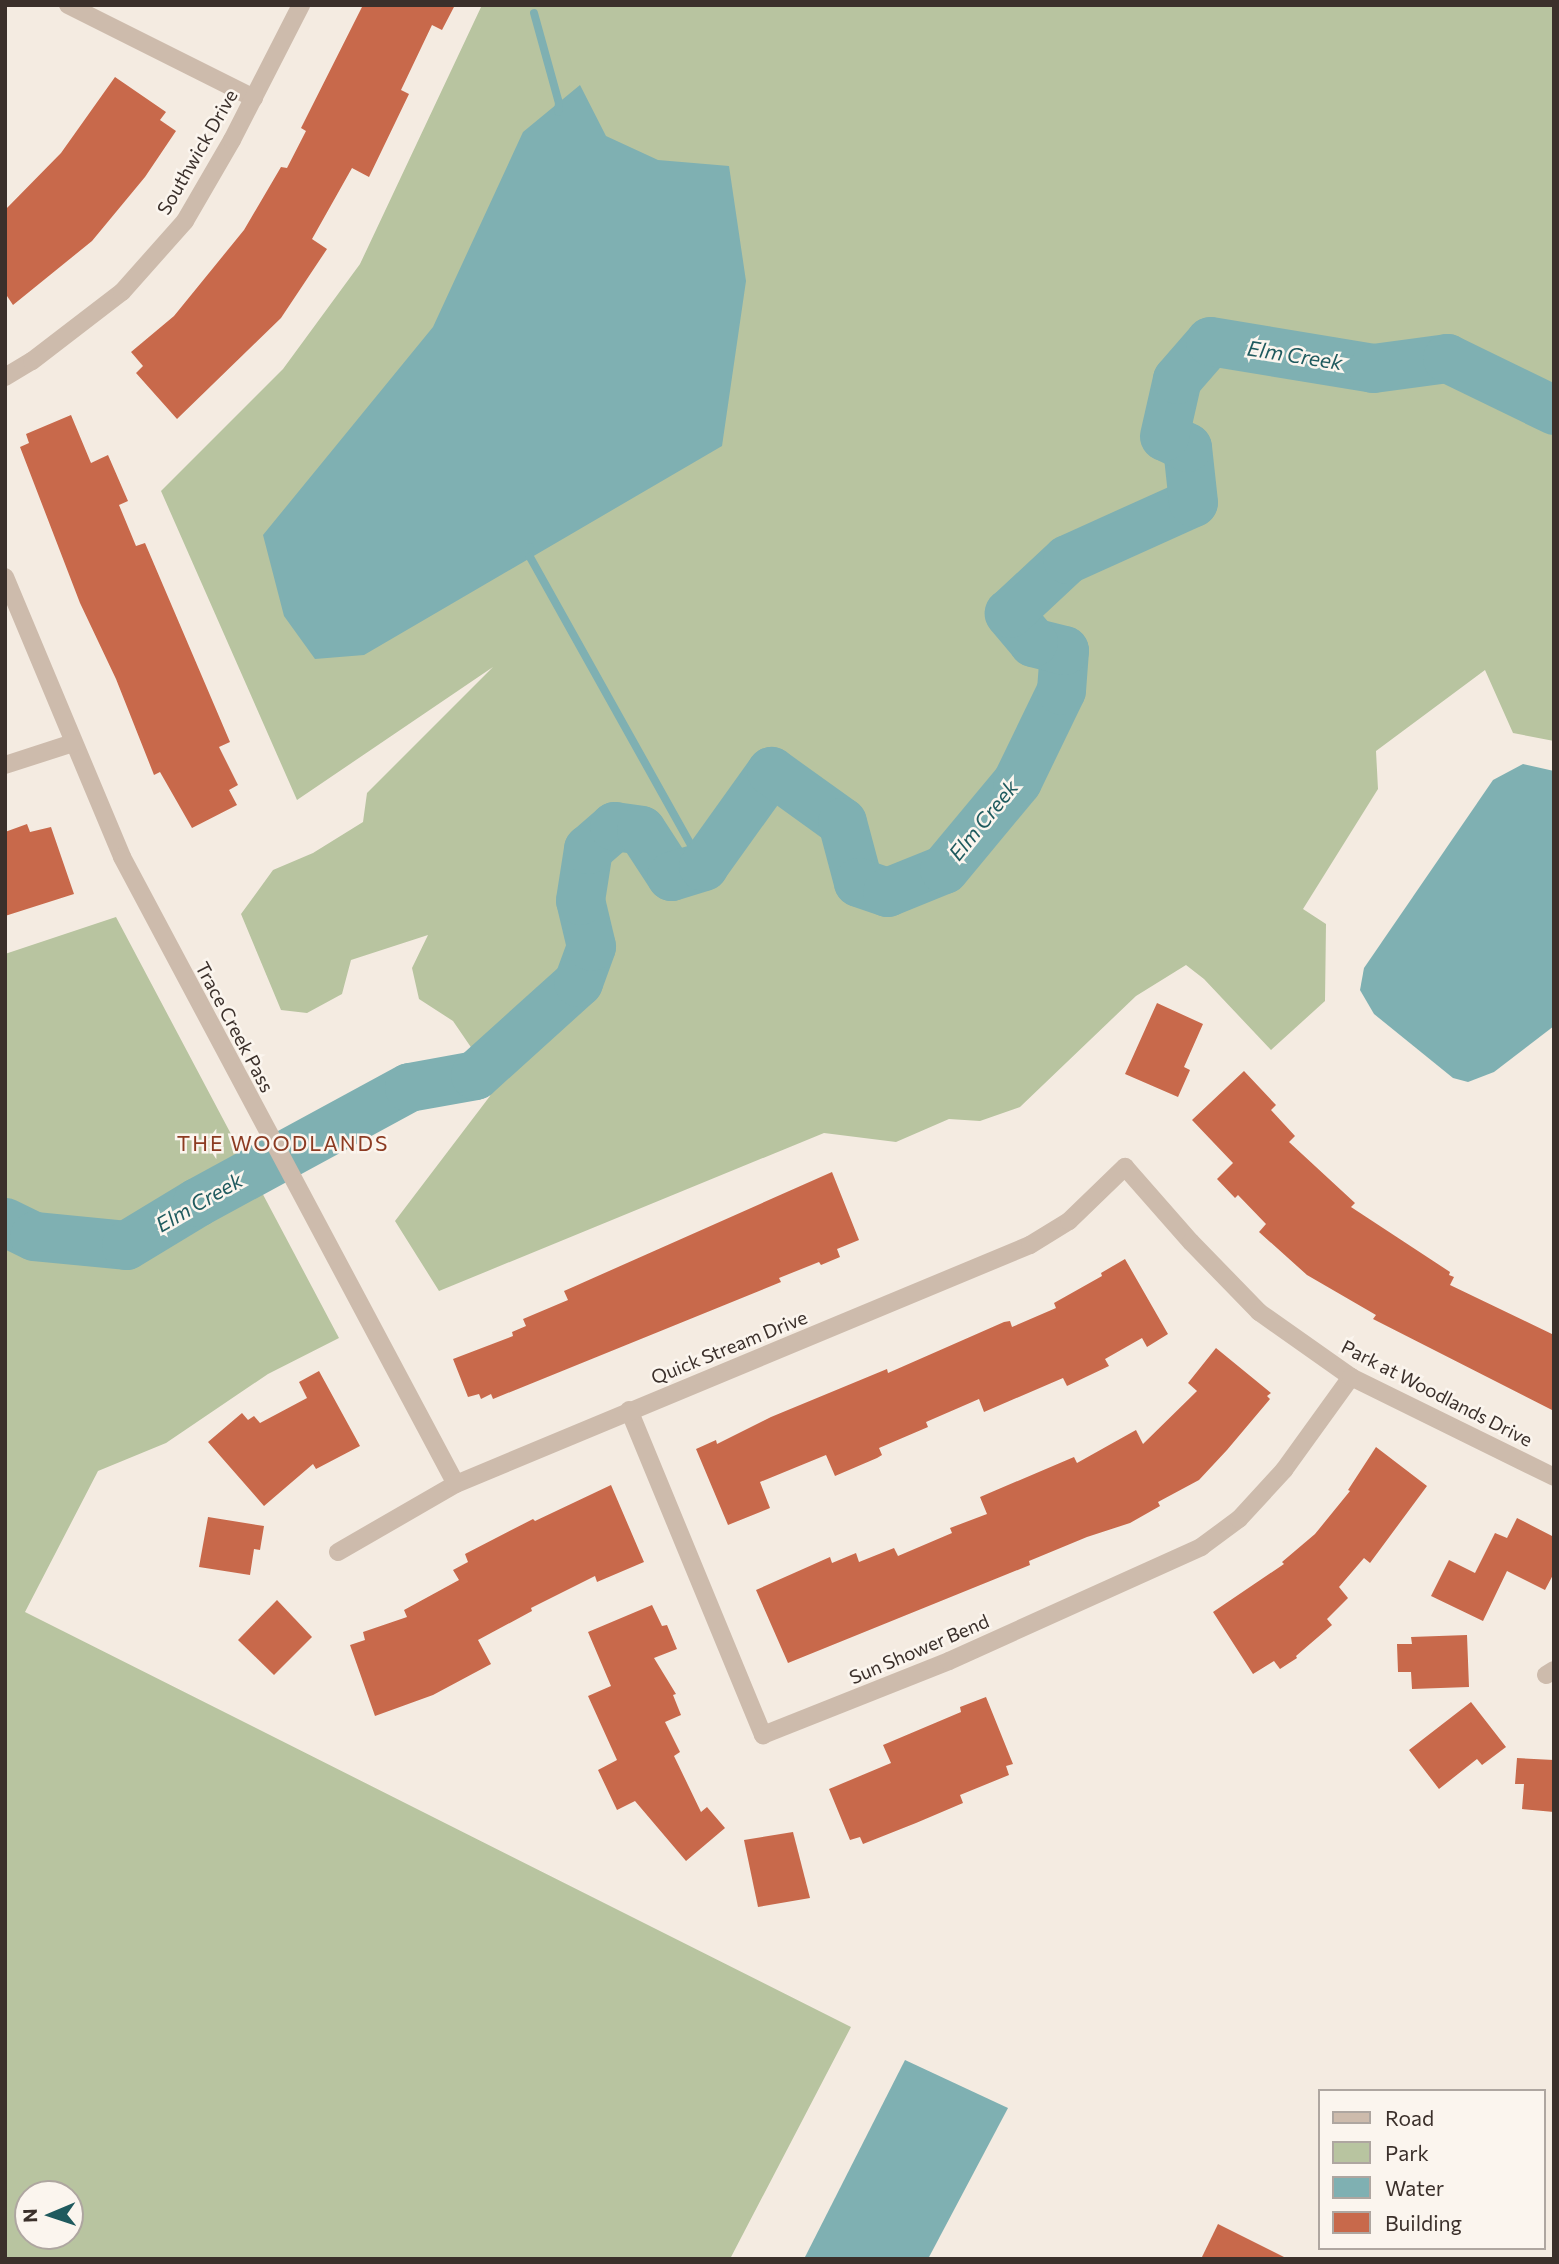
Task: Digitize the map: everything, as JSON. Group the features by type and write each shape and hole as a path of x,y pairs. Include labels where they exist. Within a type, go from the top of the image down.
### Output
{"street":[{"path":"68,5 254,97"},
{"name":"Southwick Drive","path":"5,377 32,361 122,292 185,221 254,97 300,5"},
{"name":"Trace Creek Pass","path":"5,577 122,857 209,1025 456,1484"},
{"path":"5,765 73,743"},
{"name":"Park at Woodlands Drive","path":"1125,1167 1191,1242 1259,1312 1351,1377 1554,1477"},
{"name":"Quick Stream Drive","path":"338,1552 456,1484 1030,1245 1069,1221 1125,1167"},
{"name":"Sun Shower Bend","path":"629,1410 763,1735 949,1661 1201,1547 1239,1519 1284,1470 1351,1377"}],"green space":[{"path":"482,5 1554,5 1554,741 1513,733 1485,670 1376,751 1378,789 1303,909 1326,924 1325,1001 1271,1050 1204,979 1186,965 1136,996 1020,1107 980,1121 949,1119 896,1142 824,1133 439,1291 395,1221 490,1096 492,1078 453,1021 419,999 412,968 428,935 351,960 342,994 307,1013 281,1010 241,914 273,870 313,853 363,822 367,793 493,667 297,800 161,491 283,369 360,264"},
{"path":"116,917 339,1338 268,1374 166,1443 98,1471 25,1612 851,2027 730,2259 5,2259 5,954"}],"water":[{"path":"580,85 606,136 658,160 729,166 746,281 722,446 364,655 315,659 284,616 263,535 433,327 523,132"},
{"path":"1523,764 1554,771 1554,1026 1494,1072 1468,1082 1453,1078 1374,1014 1360,990 1364,968 1493,780"},
{"path":"905,2060 1008,2108 928,2259 804,2259"}],"building":[{"path":"363,5 455,5 442,30 432,25 401,90 409,94 369,177 352,168 312,239 327,249 281,318 177,419 136,373 143,366 131,352 174,316 244,230 281,167 287,168 306,131 301,128"},
{"path":"115,77 166,112 160,120 176,131 145,177 92,241 13,305 5,293 5,210 61,153"},
{"path":"71,415 91,463 108,455 128,501 119,505 136,546 145,543 230,742 219,747 238,785 229,790 237,805 192,828 160,772 154,775 116,679 80,603 20,447 29,443 26,434"},
{"path":"27,824 30,832 51,827 74,894 5,916 5,832"},
{"path":"1157,1003 1203,1024 1184,1067 1190,1070 1178,1097 1125,1074"},
{"path":"1244,1071 1276,1105 1271,1110 1295,1136 1289,1142 1355,1203 1351,1207 1450,1272 1449,1275 1454,1277 1450,1285 1554,1335 1554,1411 1373,1319 1376,1315 1307,1275 1259,1232 1266,1224 1238,1195 1235,1198 1217,1179 1233,1163 1192,1120"},
{"path":"832,1172 859,1240 837,1249 840,1257 821,1265 819,1262 779,1278 781,1282 493,1399 491,1394 481,1399 479,1394 468,1397 453,1359 513,1336 512,1332 526,1326 523,1319 568,1300 564,1291"},
{"path":"1125,1259 1168,1334 1147,1347 1142,1338 1105,1359 1109,1366 1067,1386 1063,1378 984,1412 979,1399 926,1422 928,1427 879,1448 882,1455 877,1458 835,1476 826,1455 760,1482 770,1508 728,1525 696,1449 716,1440 717,1444 771,1417 887,1369 888,1373 1004,1322 1010,1321 1012,1327 1056,1308 1054,1303 1102,1276 1101,1273"},
{"path":"1216,1348 1271,1393 1267,1396 1270,1399 1199,1480 1158,1502 1160,1506 1130,1523 1087,1537 1029,1561 1030,1565 788,1663 756,1590 830,1557 832,1563 856,1553 859,1562 894,1548 898,1556 952,1533 950,1528 987,1514 980,1497 1074,1457 1077,1463 1136,1430 1143,1444 1197,1391 1188,1383"},
{"path":"319,1371 360,1446 316,1469 313,1464 264,1506 208,1442 242,1413 248,1420 254,1416 260,1423 307,1398 299,1382"},
{"path":"1376,1447 1427,1486 1370,1563 1364,1558 1339,1587 1348,1598 1327,1619 1332,1625 1296,1656 1297,1658 1280,1669 1274,1661 1253,1674 1213,1612 1284,1564 1282,1562 1315,1534 1350,1491 1348,1490"},
{"path":"611,1485 644,1562 597,1582 595,1576 531,1608 532,1611 478,1640 491,1664 433,1695 375,1716 350,1645 365,1640 363,1632 407,1617 404,1610 459,1580 453,1570 468,1562 465,1554 533,1519 535,1521"},
{"path":"208,1517 264,1526 260,1550 254,1549 250,1575 199,1567"},
{"path":"1517,1518 1554,1537 1554,1573 1545,1590 1507,1571 1483,1621 1431,1596 1449,1560 1475,1573 1495,1533 1507,1538"},
{"path":"277,1600 312,1637 274,1675 238,1640"},
{"path":"652,1605 662,1626 667,1625 677,1649 654,1658 676,1694 673,1695 681,1715 665,1722 680,1752 674,1756 701,1812 707,1807 725,1828 686,1861 635,1801 617,1810 598,1770 617,1760 588,1696 611,1686 588,1632"},
{"path":"1467,1635 1469,1687 1412,1689 1411,1672 1398,1672 1397,1644 1412,1644 1411,1637"},
{"path":"986,1697 1013,1764 1006,1766 1009,1775 960,1795 963,1803 916,1823 863,1844 860,1837 850,1840 829,1789 891,1763 883,1745 961,1712 960,1707"},
{"path":"1471,1702 1506,1747 1482,1765 1477,1759 1439,1789 1409,1750"},
{"path":"1517,1758 1554,1760 1554,1812 1522,1809 1524,1784 1515,1784"},
{"path":"793,1832 810,1898 758,1907 744,1840"},
{"path":"1218,2224 1288,2259 1201,2259"}],"waterway":[{"path":"534,13 559,103 558,112"},
{"name":"Elm Creek","path":"5,1222 34,1236 126,1245 197,1202 409,1087 475,1075 578,982 591,946 580,900 588,849 614,826 641,830 671,876 703,866 771,771 842,822 858,882 887,892 944,869 1017,781 1061,690 1064,650 1033,642 1009,613 1067,559 1193,502 1187,447 1164,436 1177,379 1210,341 1373,368 1447,358 1554,410"},
{"path":"530,547 530,557 703,866"}],"district":[{"name":"THE WOODLANDS","path":"283,1143"}]}
